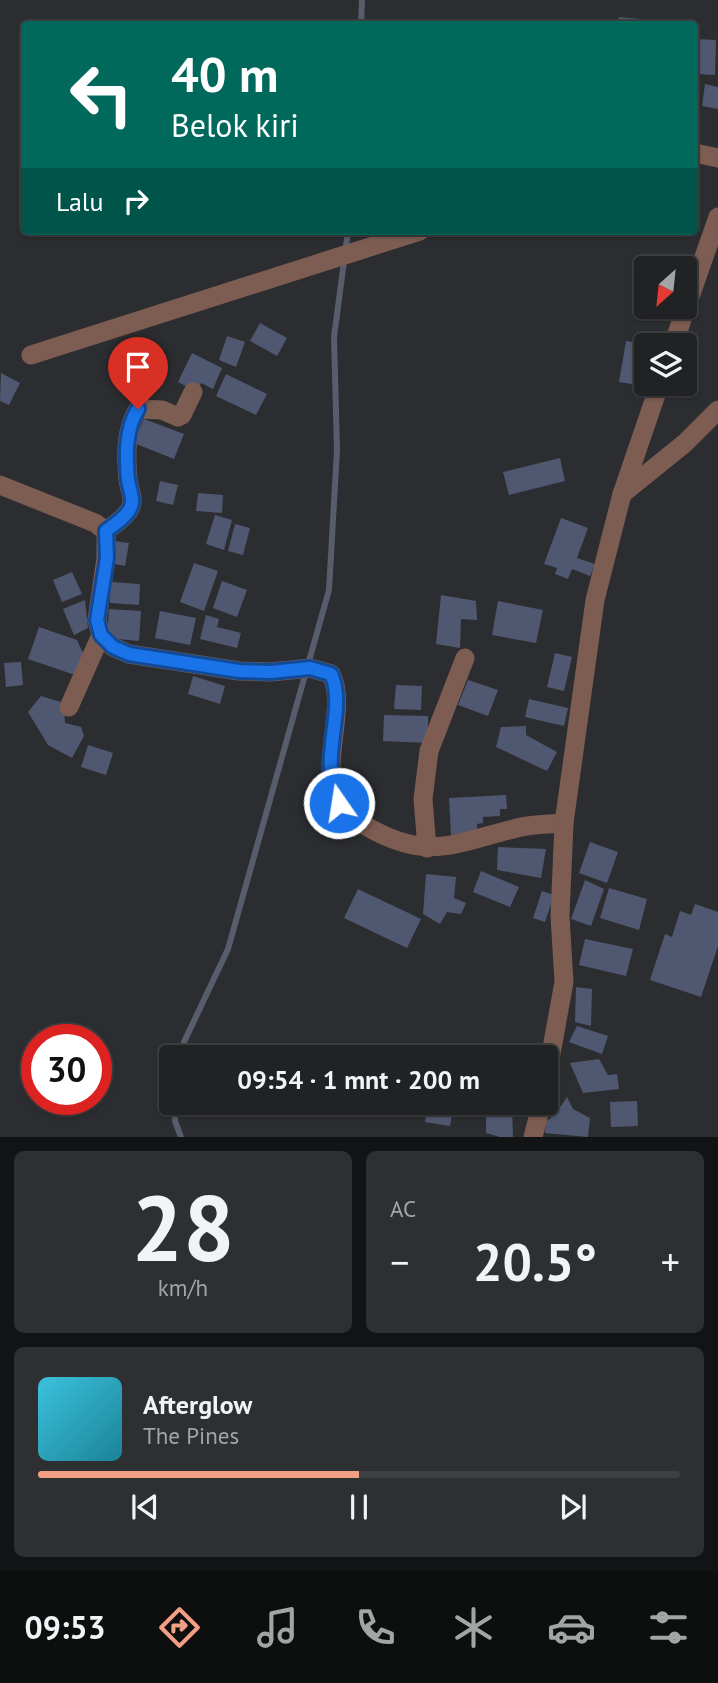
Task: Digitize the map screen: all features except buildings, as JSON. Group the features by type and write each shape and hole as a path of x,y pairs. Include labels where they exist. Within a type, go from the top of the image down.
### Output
{"street":[{"path":"698,154 718,158"},
{"path":"677,333 718,217"},
{"path":"31,355 407,235"},
{"path":"106,531 126,515 132,503 127,460 128,437 138,409 162,410 178,417 182,415 193,392"},
{"path":"553,1045 564,982 560,916 564,823 595,600 622,494 656,396"},
{"path":"622,494 685,443 718,410"},
{"path":"0,485 95,523 106,531"},
{"path":"106,531 107,558 97,620 101,635 113,647 129,654 239,671 271,672 310,668 331,674 335,681 336,697 331,772 339,803 351,818 387,838 427,848 447,847 523,827 564,823"},
{"path":"69,707 101,635"},
{"path":"427,848 423,799 429,751 465,658"},
{"path":"533,1137 539,1115"}],"waterway":[{"path":"361,21 362,0"},
{"path":"183,1045 228,949 329,590 337,450 334,337 347,235"},
{"path":"175,1115 181,1137"}],"route":[{"path":"138,409 128,437 127,460 132,503 126,515 106,531 107,558 97,620 101,635 113,647 129,654 239,671 271,672 310,668 331,674 335,681 336,697 331,772 339,803"}]}
